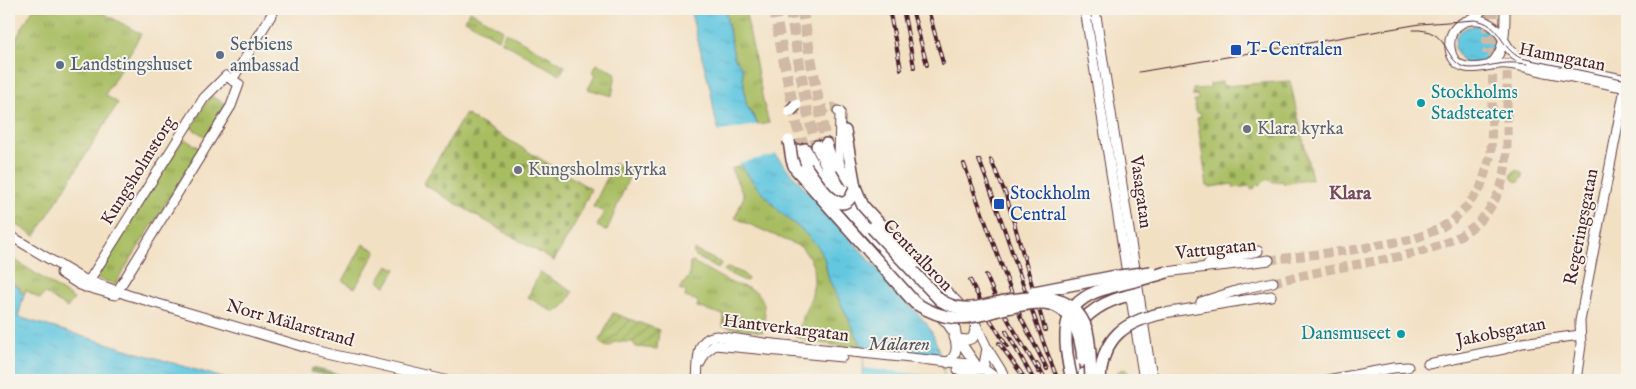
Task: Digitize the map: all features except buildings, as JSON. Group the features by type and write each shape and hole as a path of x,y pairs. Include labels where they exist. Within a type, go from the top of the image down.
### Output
{"highway":[{"path":"845,131 855,188 863,206 936,285 961,302 984,305"},
{"path":"789,141 795,168 915,303 938,315 951,318 980,316 998,310"},
{"path":"822,145 836,184 869,229"},
{"name":"Centralbron","path":"855,188 853,196 848,201 842,203 832,200 806,167 801,150 838,198 869,229 940,300 956,307 968,308 1019,298 1044,297 1072,307 1080,315 1088,332 1091,380"},
{"name":"Centralbron","path":"869,229 928,297 942,308 967,314 1044,303 1068,315 1074,322 1081,342 1084,380"},
{"path":"1019,298 1032,292 1111,277 1141,272 1168,272"},
{"path":"1073,380 1068,366 1066,333 1069,316 1077,303 1083,297 1099,289 1142,280 1168,272"},
{"path":"1073,380 1074,336 1081,324 1091,313 1112,301 1130,295"},
{"path":"1100,380 1104,354 1118,332 1137,320 1170,312"}],"street":[{"path":"114,292 231,106 232,80 275,9"},
{"name":"Vasagatan","path":"1085,9 1144,380"},
{"name":"Vasagatan","path":"1095,9 1154,380"},
{"path":"1483,9 1477,15 1458,24 1452,33 1450,44 1452,55 1457,63 1464,67 1475,68 1490,65 1499,56 1503,42 1505,9"},
{"path":"1468,20 1478,20 1490,24 1497,30 1503,42"},
{"name":"Hamngatan","path":"1503,42 1513,54 1521,58 1627,84"},
{"name":"Hamngatan","path":"1490,65 1510,64 1627,84"},
{"name":"Kungsholmstorg","path":"87,284 204,98 232,80"},
{"name":"Regeringsgatan","path":"1576,380 1581,345 1580,321 1627,84"},
{"path":"838,111 840,112 839,145 841,168 862,202 944,288 974,324 1007,380"},
{"path":"1106,143 1116,142"},
{"path":"822,145 839,145"},
{"path":"815,168 853,228 955,333 990,380"},
{"name":"Norr Mälarstrand","path":"9,235 87,284 311,349 445,380"},
{"path":"1200,267 1220,259 1258,251"},
{"path":"1125,260 1131,262 1136,270"},
{"name":"Vattugatan","path":"1168,272 1269,260"},
{"path":"1170,312 1242,289 1273,282"},
{"path":"944,288 954,318 956,347 954,355 944,364"},
{"path":"1130,295 1137,298 1142,309"},
{"path":"1170,312 1271,296"},
{"path":"955,333 965,322 974,324"},
{"path":"955,333 968,340 973,338 974,324"},
{"name":"Jakobsgatan","path":"1428,364 1522,343 1580,335"},
{"name":"Hantverkargatan","path":"698,365 700,348 711,336 727,336 864,357"},
{"name":"Hantverkargatan","path":"698,365 706,352 715,345 864,357"},
{"path":"980,368 987,348"},
{"path":"864,357 980,368 999,380"},
{"path":"944,364 977,380"},
{"path":"697,380 698,365"},
{"path":"1327,380 1408,367"},
{"path":"958,370 980,368"}],"green space":[{"path":"33,9 96,9 141,34 105,95 118,103 35,236 9,220 9,51"},
{"path":"725,9 745,9 769,123 759,125 746,104 742,67 734,57"},
{"path":"470,11 503,30 498,39 465,20"},
{"path":"506,32 565,66 560,75 501,41"},
{"path":"597,64 616,73 612,96 588,89 596,74 592,72"},
{"path":"1290,81 1312,179 1284,184 1283,181 1273,182 1267,179 1262,184 1255,185 1255,188 1251,189 1250,186 1234,188 1233,184 1207,186 1197,118 1201,117 1200,113 1196,113 1194,101 1198,100 1197,95 1193,96 1193,89 1210,88 1210,84 1222,82 1223,86"},
{"path":"211,96 226,104 206,137 191,128"},
{"path":"465,114 591,189 578,218 554,261 423,184"},
{"path":"186,140 198,147 199,151 115,284 96,278 182,141"},
{"path":"614,163 631,172 607,231 597,226 604,212 593,207"},
{"path":"742,165 752,181 819,248 824,258 829,280 864,350 808,341 795,336 812,295 814,281 813,266 801,247 735,218 744,196 731,169"},
{"path":"1517,170 1523,176 1517,182 1511,176"},
{"path":"363,244 376,251 355,288 343,281"},
{"path":"694,250 722,263 719,268 716,268 694,255"},
{"path":"9,256 74,299 67,308 45,293 40,299 26,290 24,295 19,287 9,282"},
{"path":"693,262 729,282 758,293 764,309 763,332 723,326 724,315 697,307 698,301 685,297 686,291 679,289 689,277 690,263"},
{"path":"388,265 396,269 386,286 378,281"},
{"path":"727,268 742,273 748,280 745,281 725,272 724,270"},
{"path":"540,272 573,292 563,307 558,310 549,309 528,297"},
{"path":"613,313 659,330 657,349 636,347 633,342 614,342 611,346 607,347 599,342"},
{"path":"312,368 362,380 347,380 311,372"},
{"path":"1125,369 1131,375 1130,380 1117,380 1117,372"}],"water":[{"name":"Mälaren","path":"690,9 725,9 734,57 742,67 746,104 776,156 926,323 936,343 945,380 863,379 864,350 829,280 824,258 819,248 805,233 780,212 752,181 719,132"},
{"path":"1484,25 1494,31 1496,48 1494,54 1490,60 1484,63 1470,64 1462,61 1455,48 1456,36 1468,27"},
{"path":"9,282 19,287 24,295 18,317 230,380 9,380"}],"pier":[{"path":"761,124 778,154 739,163 717,132"},
{"path":"864,350 940,357 944,377 864,368"}],"tunnel":[{"path":"774,9 796,123 805,149"},
{"path":"790,9 808,115 817,146"},
{"path":"802,9 826,144"},
{"path":"1486,9 1487,54"},
{"path":"1269,260 1352,250 1413,239 1439,229 1453,220 1467,206 1480,189 1491,155 1494,9"},
{"path":"1273,282 1427,250 1448,242 1467,231 1483,217 1496,199 1504,175 1507,144 1508,41"},
{"path":"821,114 825,109 833,107 838,111"}],"tram line":[{"path":"1139,72 1420,24 1475,20 1490,26 1508,48 1521,58 1627,80"},
{"path":"1413,30 1434,34 1445,45 1452,58 1464,67 1477,68 1506,63 1527,64"}],"railway":[{"path":"889,9 901,69"},
{"path":"903,9 914,67"},
{"path":"912,9 927,65"},
{"path":"928,9 943,63"},
{"path":"979,160 1058,380"},
{"path":"991,160 1006,195 1045,330"},
{"path":"964,164 1021,318 1047,369"},
{"path":"986,275 998,303 1039,372"},
{"path":"970,280 991,321 1007,346"},
{"path":"1006,331 1034,380"},
{"path":"999,343 1026,380"},
{"path":"1037,364 1046,380"}],"place":[{"name":"T-Centralen","path":"1236,50"},
{"name":"Serbiens ambassad","path":"220,55"},
{"name":"Landstingshuset","path":"60,65"},
{"name":"Stockholms Stadsteater","path":"1421,103"},
{"name":"Klara kyrka","path":"1247,129"},
{"name":"Kungsholms kyrka","path":"518,170"},
{"name":"Stockholm Central","path":"999,204"},
{"name":"Dansmuseet","path":"1401,334"}],"district":[{"name":"Klara","path":"1350,194"}]}
